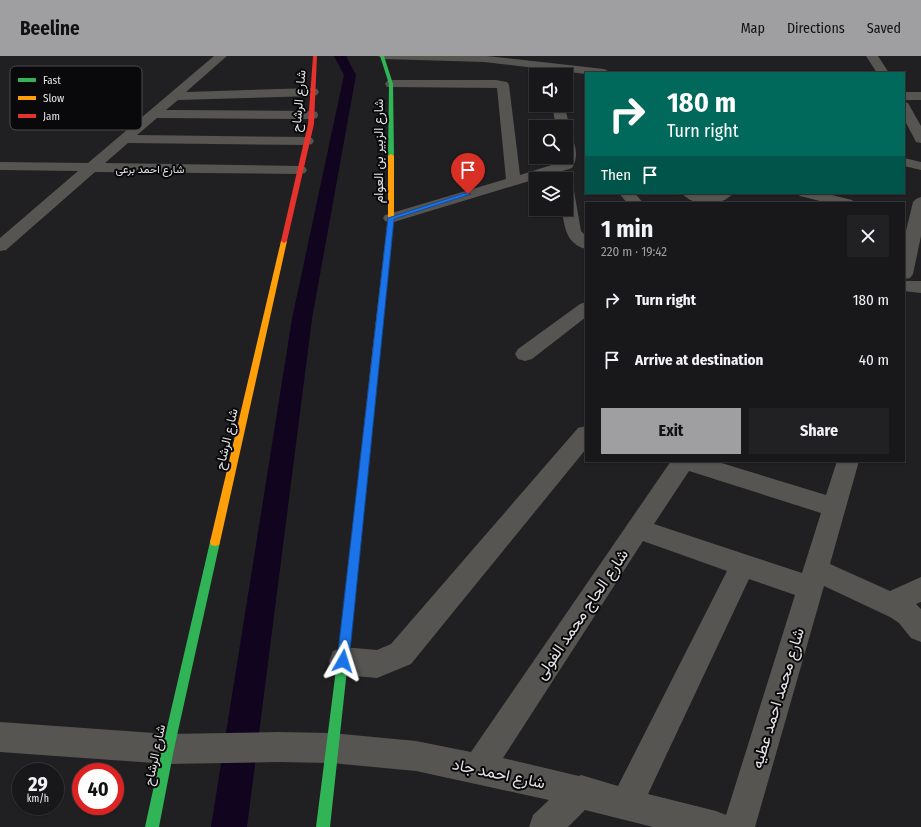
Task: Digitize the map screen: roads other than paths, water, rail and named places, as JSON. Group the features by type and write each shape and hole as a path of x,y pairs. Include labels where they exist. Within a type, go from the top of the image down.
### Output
{"street":[{"path":"142,124 221,56"},
{"name":"شارع الرشاح","path":"152,827 168,749 307,141 312,114 315,56"},
{"path":"383,56 522,60 542,68"},
{"name":"شارع الزبير بن العوام","path":"323,827 331,748 343,661 391,218 391,84 383,56"},
{"path":"872,56 882,72"},
{"path":"573,72 585,72"},
{"path":"391,84 503,85 513,180"},
{"path":"175,96 313,92"},
{"path":"905,96 921,96"},
{"path":"905,108 921,139"},
{"path":"154,114 312,114"},
{"path":"0,246 135,130"},
{"path":"124,139 307,141"},
{"path":"905,162 921,166"},
{"name":"شارع احمد برعى","path":"0,166 300,170"},
{"path":"391,218 513,180 529,178"},
{"path":"628,194 634,202"},
{"path":"691,194 694,198 707,200 722,194"},
{"path":"809,194 843,202"},
{"path":"905,272 916,250 916,213"},
{"path":"571,216 573,232 585,243"},
{"path":"905,286 921,287"},
{"path":"525,354 585,309"},
{"path":"343,661 377,664 401,654 585,435"},
{"name":"شارع الحاج محمد الفولى","path":"478,768 683,462"},
{"path":"687,462 834,507"},
{"name":"شارع محمد احمد عطيه","path":"739,827 848,462"},
{"path":"638,529 743,565 813,579 890,604 908,614 921,629"},
{"path":"627,803 743,565"},
{"path":"890,604 921,590"},
{"name":"شارع احمد جاد","path":"0,737 168,749 278,747 331,748 416,756 581,791 716,827"},
{"path":"545,827 581,791"}],"waterway":[{"path":"229,827 302,319 350,75 340,56"}]}
